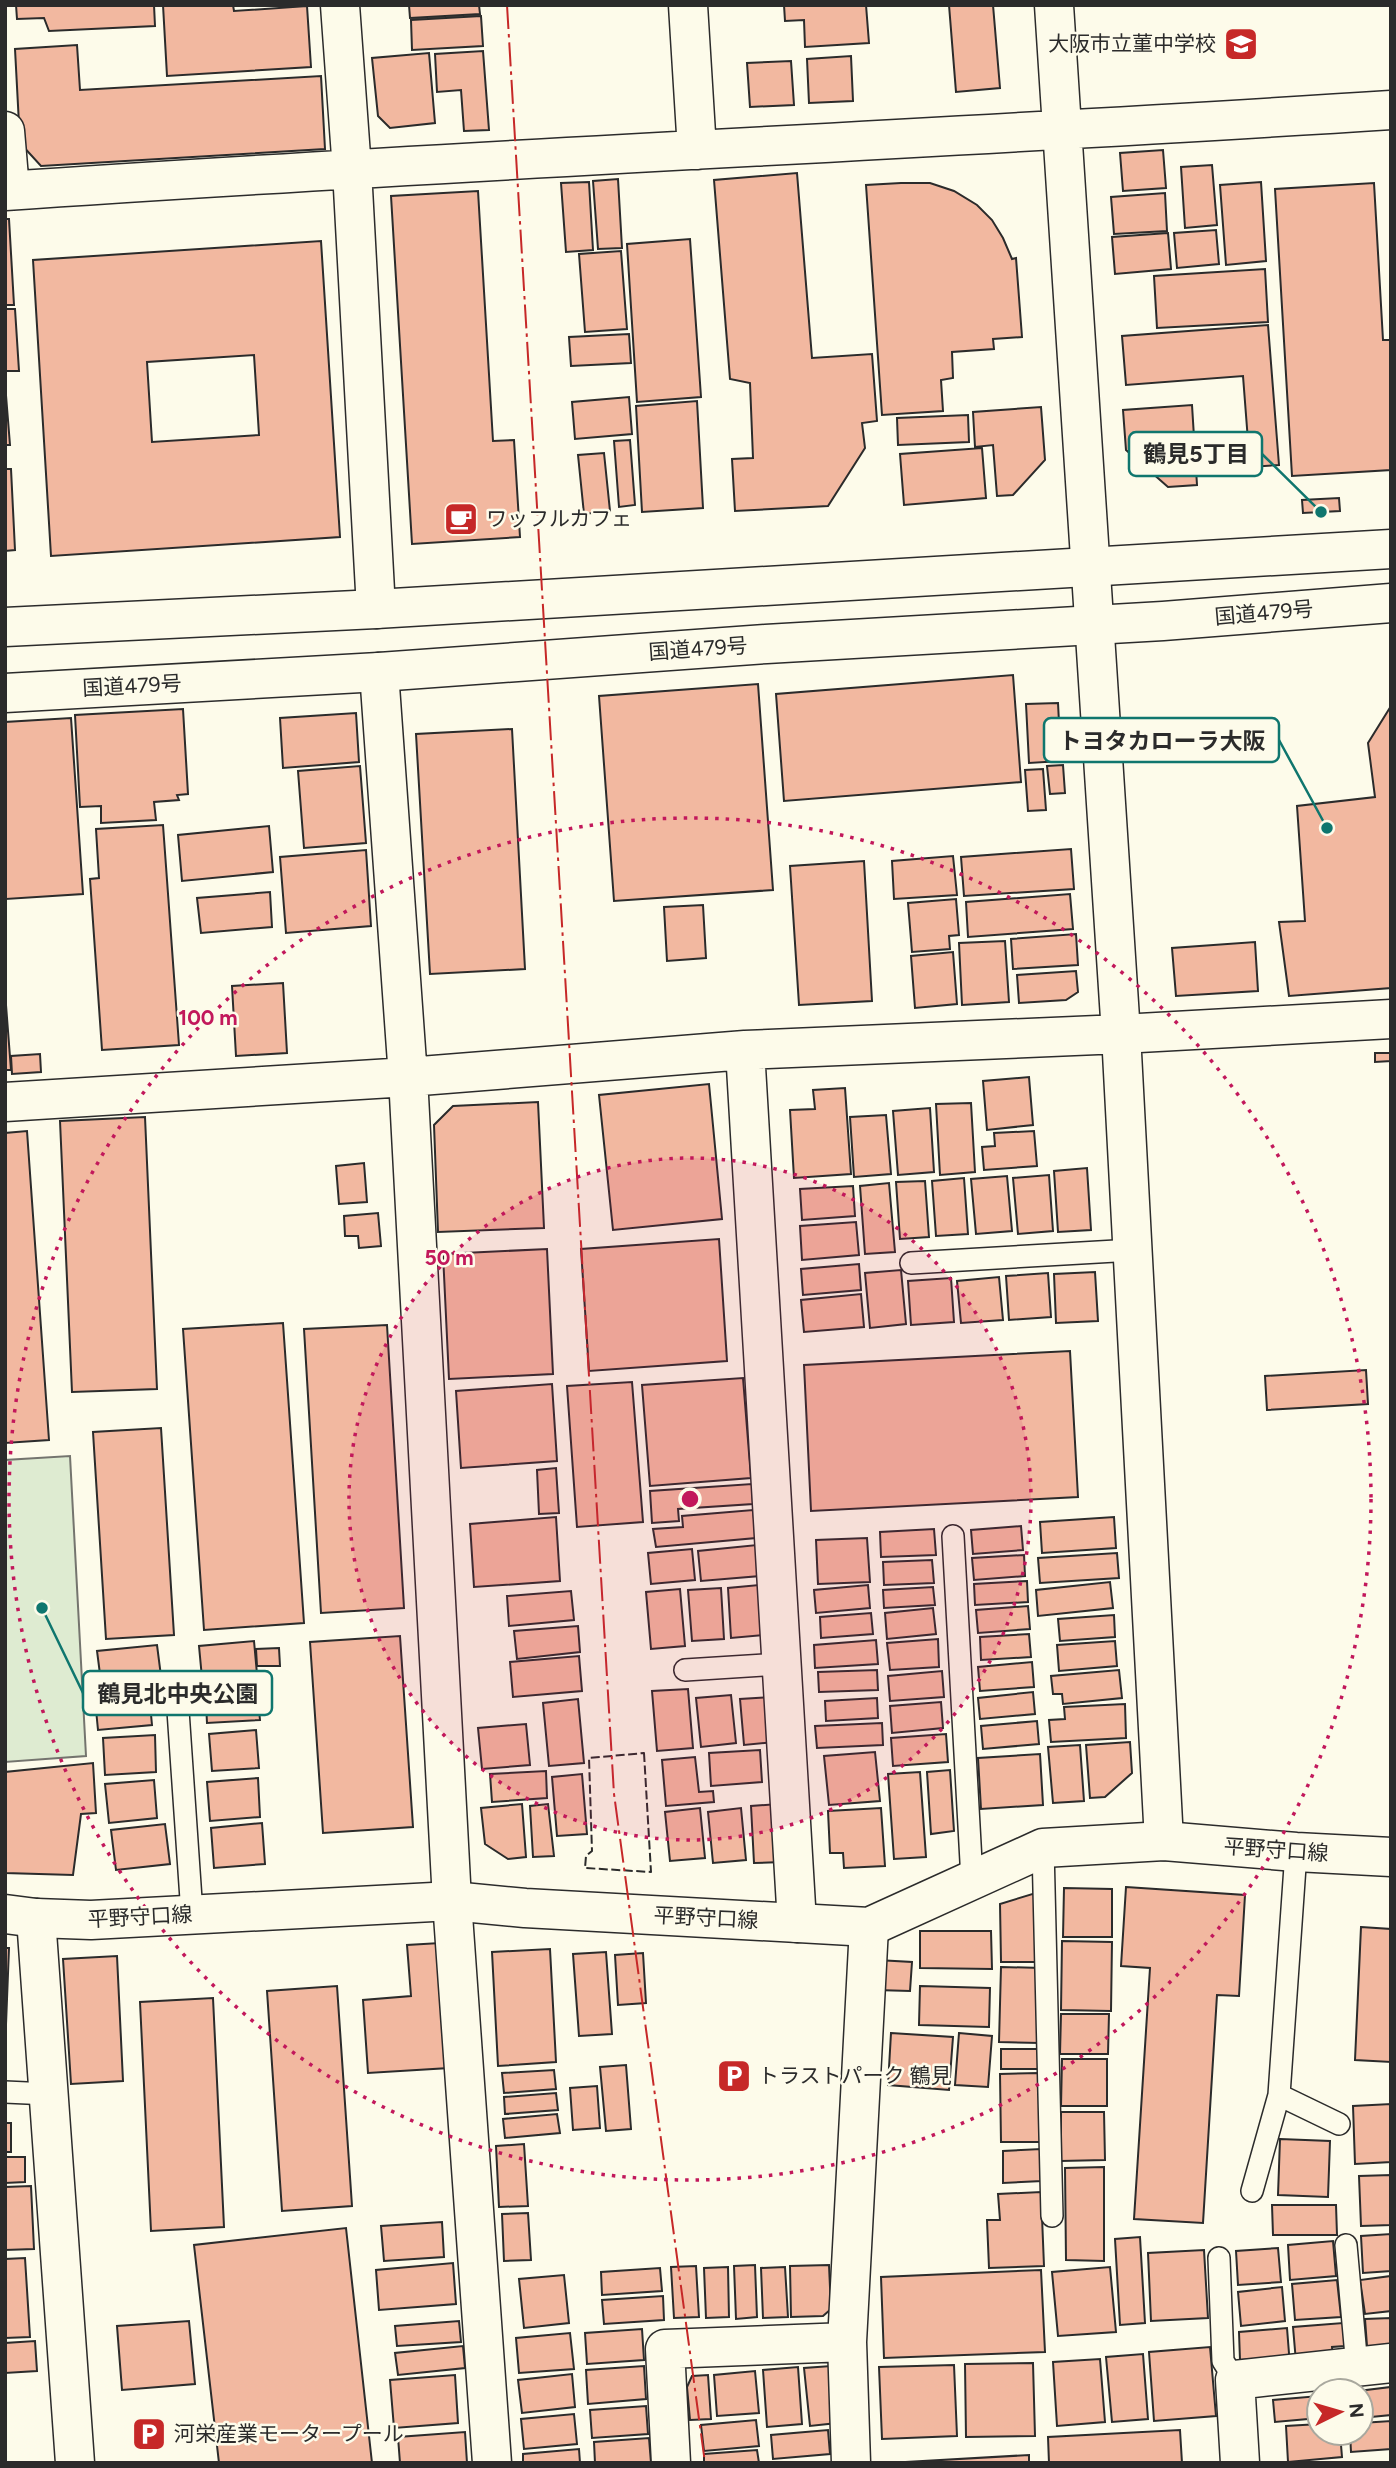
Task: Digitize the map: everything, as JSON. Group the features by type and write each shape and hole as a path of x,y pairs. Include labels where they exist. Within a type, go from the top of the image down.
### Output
{"main road":[{"path":"340,5 352,170 376,609"},
{"path":"688,5 697,150"},
{"path":"1055,5 1121,1034 1164,1841"},
{"path":"5,131 8,190 1391,110"},
{"path":"5,627 376,609 1391,549"},
{"name":"国道479号","path":"5,692 379,673 766,644 1096,625 1391,603"},
{"path":"379,673 408,1077 452,1900 492,2463"},
{"path":"5,1102 408,1077 745,1050 1391,1019"},
{"path":"745,1050 797,1923"},
{"name":"平野守口線","path":"21,1916 91,1920 452,1900 525,1908 869,1927 1043,1847 1164,1841 1391,1857"},
{"path":"21,1916 49,2094 75,2463"},
{"path":"851,2463 847,2342 869,1927"},
{"path":"671,2463 665,2349 847,2342"},
{"path":"1240,2463 1235,2380 1374,2365"}],"lane":[{"path":"911,1263 1133,1250"},
{"path":"953,1536 972,1880"},
{"path":"685,1670 781,1664"},
{"path":"177,1696 192,1914"},
{"path":"1043,1847 1052,2216"},
{"path":"1252,2191 1279,2095 1296,1852"},
{"path":"5,2092 49,2094"},
{"path":"1279,2095 1339,2124"},
{"path":"1346,2245 1374,2365"},
{"path":"1219,2258 1223,2361 1235,2380"}],"green space":[{"path":"70,1456 86,1756 5,1762 5,1460"}],"building":[{"path":"16,5 154,5 155,26 49,31 44,18 17,19"},
{"path":"163,5 233,5 234,11 307,6 311,67 167,76"},
{"path":"409,5 479,5 480,14 410,18"},
{"path":"784,5 866,5 869,43 805,47 804,20 785,21"},
{"path":"949,5 993,5 1000,88 956,92"},
{"path":"481,16 483,46 412,50 411,20"},
{"path":"77,45 80,90 321,76 325,149 41,166 20,143 15,49"},
{"path":"483,51 489,130 464,131 461,90 437,92 435,54"},
{"path":"429,53 435,123 390,128 378,116 372,58"},
{"path":"851,56 853,101 809,103 807,59"},
{"path":"791,61 794,105 750,107 747,63"},
{"path":"1163,150 1166,188 1123,191 1120,153"},
{"path":"1212,165 1217,225 1185,228 1181,167"},
{"path":"797,173 812,358 872,354 877,421 862,423 865,448 828,506 735,511 732,459 753,458 750,383 730,379 714,180"},
{"path":"618,179 622,248 598,249 593,181"},
{"path":"589,182 593,250 566,252 561,183"},
{"path":"1261,182 1266,261 1226,265 1220,185"},
{"path":"930,183 954,191 977,205 992,220 1012,259 1016,258 1022,337 993,339 994,349 952,352 953,378 941,380 943,411 882,415 866,185"},
{"path":"1374,183 1383,340 1391,340 1391,470 1292,476 1275,189"},
{"path":"478,191 493,441 514,440 520,537 412,544 391,196"},
{"path":"1165,193 1167,231 1114,234 1111,197"},
{"path":"5,219 9,219 14,305 5,305"},
{"path":"1216,230 1219,264 1177,268 1174,233"},
{"path":"1168,233 1171,269 1115,274 1112,237"},
{"path":"690,239 701,397 637,402 627,244"},
{"path":"321,241 340,537 51,556 33,260","holes":["254,355 259,435 152,442 147,362"]},
{"path":"621,251 627,329 585,332 579,254"},
{"path":"1265,269 1268,322 1157,328 1154,276"},
{"path":"5,309 15,309 19,371 5,371"},
{"path":"1268,325 1279,465 1250,467 1243,376 1126,385 1122,336"},
{"path":"629,334 631,363 571,366 569,337"},
{"path":"5,383 10,445 5,445"},
{"path":"629,397 632,434 575,439 572,402"},
{"path":"697,401 703,508 642,512 636,406"},
{"path":"1192,405 1197,485 1168,487 1126,450 1123,410"},
{"path":"1041,407 1045,460 1013,495 997,496 993,445 975,447 973,412"},
{"path":"968,415 969,442 898,445 897,418"},
{"path":"630,440 635,505 619,507 614,441"},
{"path":"982,448 986,498 904,505 900,454"},
{"path":"604,453 610,511 584,514 578,455"},
{"path":"5,469 11,469 15,550 5,551"},
{"path":"1339,498 1340,511 1303,513 1302,500"},
{"path":"1013,675 1021,782 784,801 776,694"},
{"path":"758,684 773,890 614,901 599,696"},
{"path":"1058,703 1061,761 1029,763 1026,704"},
{"path":"1391,706 1391,988 1289,996 1279,922 1305,921 1297,806 1375,797 1368,743"},
{"path":"183,709 188,794 177,795 179,800 154,802 156,820 101,823 101,806 80,807 75,715"},
{"path":"356,713 359,762 283,768 280,718"},
{"path":"71,718 83,894 6,899 5,722"},
{"path":"512,729 525,969 430,974 416,734"},
{"path":"1063,765 1065,793 1050,794 1047,766"},
{"path":"360,766 366,843 304,848 298,771"},
{"path":"1043,769 1046,810 1028,811 1025,770"},
{"path":"163,825 179,1045 102,1050 90,879 99,878 96,829"},
{"path":"269,826 273,872 182,881 178,835"},
{"path":"1071,849 1074,889 964,896 961,857"},
{"path":"366,850 371,926 286,933 280,857"},
{"path":"953,856 957,895 894,899 892,861"},
{"path":"864,861 872,1001 799,1005 790,866"},
{"path":"270,892 272,927 201,933 197,898"},
{"path":"1070,894 1073,929 968,937 966,902"},
{"path":"956,899 959,935 949,936 950,949 912,952 908,903"},
{"path":"703,905 706,958 667,961 664,907"},
{"path":"1076,934 1078,965 1013,969 1011,939"},
{"path":"1005,941 1009,1002 962,1005 959,943"},
{"path":"1255,942 1258,991 1176,996 1172,948"},
{"path":"953,952 957,1004 915,1008 911,956"},
{"path":"1076,971 1078,992 1066,1000 1019,1003 1017,975"},
{"path":"283,983 287,1053 236,1056 232,986"},
{"path":"5,992 11,1070 5,1070"},
{"path":"1375,1053 1391,1053 1391,1061 1375,1062"},
{"path":"40,1054 41,1072 12,1074 11,1056"},
{"path":"1029,1077 1033,1125 987,1130 983,1081"},
{"path":"709,1084 722,1219 613,1230 599,1095"},
{"path":"845,1088 851,1174 794,1178 790,1110 815,1109 813,1090"},
{"path":"538,1102 544,1228 438,1232 434,1125 453,1106"},
{"path":"971,1103 975,1172 940,1175 936,1104"},
{"path":"930,1108 934,1172 898,1175 893,1111"},
{"path":"886,1115 891,1174 854,1177 850,1117"},
{"path":"145,1117 157,1389 72,1392 60,1121"},
{"path":"27,1131 49,1440 5,1443 5,1133"},
{"path":"1034,1131 1037,1166 984,1170 982,1147 995,1146 994,1133"},
{"path":"364,1163 367,1202 339,1204 336,1166"},
{"path":"1087,1168 1091,1230 1058,1232 1054,1171"},
{"path":"1049,1175 1053,1231 1018,1234 1013,1178"},
{"path":"1007,1176 1012,1231 976,1234 971,1179"},
{"path":"964,1178 968,1234 936,1236 932,1181"},
{"path":"925,1181 929,1237 900,1239 896,1182"},
{"path":"889,1183 895,1252 865,1254 860,1186"},
{"path":"853,1186 855,1216 802,1220 800,1189"},
{"path":"378,1213 381,1246 359,1248 358,1236 345,1236 344,1216"},
{"path":"856,1222 859,1255 802,1260 800,1226"},
{"path":"719,1239 727,1361 589,1371 581,1249"},
{"path":"547,1249 553,1374 449,1379 443,1254"},
{"path":"859,1264 861,1290 803,1295 801,1269"},
{"path":"901,1270 906,1324 870,1328 865,1273"},
{"path":"1095,1272 1098,1321 1056,1323 1054,1274"},
{"path":"1048,1273 1051,1317 1009,1320 1006,1276"},
{"path":"999,1277 1003,1320 961,1323 957,1281"},
{"path":"951,1278 954,1322 911,1325 908,1281"},
{"path":"861,1294 864,1327 804,1332 801,1300"},
{"path":"283,1323 304,1623 204,1630 183,1329"},
{"path":"387,1325 404,1608 321,1613 304,1329"},
{"path":"1070,1351 1078,1497 811,1511 804,1365"},
{"path":"1366,1370 1368,1404 1267,1410 1265,1376"},
{"path":"743,1378 751,1478 650,1486 642,1385"},
{"path":"632,1382 643,1522 577,1527 567,1386"},
{"path":"552,1384 557,1461 461,1468 456,1391"},
{"path":"161,1428 174,1635 106,1639 93,1432"},
{"path":"556,1468 559,1513 539,1514 537,1470"},
{"path":"752,1484 753,1504 678,1509 679,1521 652,1523 650,1491"},
{"path":"753,1510 756,1538 656,1547 653,1529 683,1527 682,1516"},
{"path":"556,1517 560,1581 474,1587 470,1524"},
{"path":"1114,1517 1116,1548 1042,1553 1040,1522"},
{"path":"1021,1526 1023,1550 973,1554 971,1530"},
{"path":"934,1529 936,1555 881,1557 880,1532"},
{"path":"867,1538 870,1582 818,1584 816,1540"},
{"path":"757,1545 760,1576 701,1581 698,1551"},
{"path":"692,1549 695,1580 651,1584 648,1553"},
{"path":"1117,1553 1119,1578 1040,1583 1038,1558"},
{"path":"1024,1555 1025,1576 974,1580 972,1558"},
{"path":"932,1560 934,1583 884,1585 883,1562"},
{"path":"1027,1581 1028,1602 975,1605 974,1584"},
{"path":"1110,1582 1113,1608 1038,1616 1036,1590"},
{"path":"759,1585 764,1635 731,1638 728,1588"},
{"path":"868,1585 870,1608 816,1613 814,1590"},
{"path":"933,1587 935,1605 884,1608 883,1590"},
{"path":"721,1588 724,1639 692,1641 688,1590"},
{"path":"680,1589 685,1646 651,1649 646,1592"},
{"path":"571,1591 574,1620 509,1626 507,1596"},
{"path":"1028,1606 1030,1629 978,1633 976,1610"},
{"path":"933,1608 936,1634 887,1639 885,1613"},
{"path":"871,1613 873,1634 821,1638 820,1617"},
{"path":"1114,1615 1115,1637 1060,1641 1058,1619"},
{"path":"578,1626 580,1652 517,1659 514,1631"},
{"path":"1029,1634 1031,1657 981,1660 980,1637"},
{"path":"400,1636 413,1827 323,1833 310,1642"},
{"path":"938,1639 939,1667 890,1670 887,1643"},
{"path":"876,1640 878,1664 815,1668 814,1645"},
{"path":"254,1641 257,1674 202,1678 199,1646"},
{"path":"1115,1641 1117,1666 1059,1671 1057,1645"},
{"path":"157,1645 161,1676 101,1682 97,1651"},
{"path":"279,1648 280,1666 257,1666 256,1649"},
{"path":"579,1656 582,1691 513,1697 510,1662"},
{"path":"1032,1662 1034,1687 980,1691 978,1667"},
{"path":"877,1670 878,1690 819,1692 818,1672"},
{"path":"1119,1670 1122,1698 1063,1704 1062,1694 1053,1694 1051,1676"},
{"path":"942,1671 944,1697 890,1701 888,1676"},
{"path":"256,1680 260,1720 207,1723 205,1683"},
{"path":"148,1683 152,1725 98,1730 94,1689"},
{"path":"688,1689 693,1748 657,1751 652,1691"},
{"path":"1033,1692 1035,1714 980,1719 978,1698"},
{"path":"731,1695 736,1743 701,1747 696,1698"},
{"path":"770,1697 774,1742 744,1745 740,1699"},
{"path":"877,1698 878,1718 826,1721 825,1701"},
{"path":"578,1699 584,1763 549,1766 543,1703"},
{"path":"941,1702 943,1728 892,1733 890,1706"},
{"path":"1125,1704 1126,1738 1051,1742 1049,1720 1065,1719 1064,1707"},
{"path":"1037,1721 1039,1744 983,1749 981,1726"},
{"path":"882,1723 883,1745 817,1748 815,1726"},
{"path":"526,1724 530,1765 482,1769 478,1728"},
{"path":"256,1730 259,1768 212,1771 209,1734"},
{"path":"946,1734 948,1762 893,1766 891,1738"},
{"path":"155,1735 156,1772 105,1775 103,1738"},
{"path":"1130,1742 1132,1773 1105,1797 1090,1798 1086,1745"},
{"path":"1080,1745 1084,1801 1053,1803 1048,1747"},
{"path":"760,1750 762,1782 711,1786 709,1753"},
{"path":"875,1752 880,1801 829,1805 824,1756"},
{"path":"1040,1754 1043,1805 981,1809 978,1758"},
{"path":"695,1757 699,1792 713,1791 714,1802 666,1806 662,1760"},
{"path":"93,1763 96,1813 81,1814 73,1875 5,1873 5,1772"},
{"path":"950,1770 954,1831 931,1834 927,1772"},
{"path":"546,1771 547,1798 492,1802 490,1774"},
{"path":"920,1772 926,1857 894,1859 888,1774"},
{"path":"582,1774 587,1834 557,1836 552,1777"},
{"path":"258,1778 260,1817 210,1821 207,1782"},
{"path":"154,1780 157,1818 109,1823 105,1784"},
{"path":"522,1804 526,1857 508,1859 485,1844 481,1808"},
{"path":"548,1804 554,1856 533,1857 530,1806"},
{"path":"778,1804 782,1862 754,1863 751,1806"},
{"path":"700,1808 705,1858 670,1861 665,1812"},
{"path":"741,1808 746,1860 713,1863 708,1812"},
{"path":"881,1808 885,1866 844,1868 843,1853 830,1853 828,1811"},
{"path":"262,1823 265,1864 214,1868 211,1828"},
{"path":"165,1824 170,1864 116,1870 111,1830"},
{"path":"1126,1887 1245,1895 1239,1996 1217,1995 1203,2223 1134,2219 1150,1968 1121,1966"},
{"path":"1064,1888 1112,1889 1112,1937 1063,1937"},
{"path":"1039,1892 1038,1962 1001,1962 1000,1904"},
{"path":"1361,1927 1391,1929 1391,2062 1355,2060"},
{"path":"920,1931 991,1931 992,1969 920,1968"},
{"path":"1062,1941 1112,1942 1111,2011 1061,2010"},
{"path":"440,1943 449,2068 368,2073 363,2000 411,1996 407,1945"},
{"path":"5,1948 9,1948 5,2050"},
{"path":"550,1949 556,2062 498,2066 492,1952"},
{"path":"606,1952 612,2034 579,2036 573,1954"},
{"path":"643,1953 646,2003 618,2005 615,1955"},
{"path":"117,1956 123,2081 71,2084 63,1959"},
{"path":"877,1960 912,1962 910,1991 876,1990"},
{"path":"1001,1967 1042,1968 1040,2043 999,2042"},
{"path":"337,1986 352,2206 282,2211 267,1991"},
{"path":"920,1986 990,1988 989,2027 919,2025"},
{"path":"213,1998 224,2227 151,2231 140,2002"},
{"path":"1061,2014 1109,2014 1108,2054 1060,2054"},
{"path":"891,2033 953,2037 949,2090 888,2085"},
{"path":"959,2033 992,2036 988,2087 955,2085"},
{"path":"1001,2049 1038,2049 1038,2069 1001,2069"},
{"path":"1062,2059 1107,2059 1107,2106 1061,2106"},
{"path":"626,2065 631,2129 606,2131 600,2067"},
{"path":"554,2070 556,2089 504,2093 502,2073"},
{"path":"1039,2073 1040,2142 1001,2142 1000,2074"},
{"path":"597,2086 600,2128 573,2130 570,2088"},
{"path":"556,2093 558,2110 505,2114 504,2097"},
{"path":"1391,2104 1391,2162 1355,2164 1353,2106"},
{"path":"1061,2112 1104,2112 1105,2160 1061,2161"},
{"path":"557,2114 560,2133 505,2138 503,2119"},
{"path":"5,2123 11,2123 11,2152 5,2152"},
{"path":"1280,2139 1330,2141 1328,2197 1278,2195"},
{"path":"524,2144 528,2206 499,2207 496,2146"},
{"path":"1041,2149 1042,2181 1003,2183 1003,2151"},
{"path":"5,2157 25,2157 25,2182 5,2183"},
{"path":"1104,2167 1104,2261 1066,2260 1065,2168"},
{"path":"1391,2175 1391,2225 1361,2226 1359,2176"},
{"path":"31,2186 34,2249 5,2250 5,2187"},
{"path":"1041,2192 1044,2266 989,2268 987,2220 1000,2220 998,2194"},
{"path":"1272,2205 1336,2205 1337,2235 1273,2235"},
{"path":"528,2213 531,2260 504,2261 502,2214"},
{"path":"442,2222 444,2257 384,2261 381,2226"},
{"path":"346,2228 372,2463 219,2463 194,2245"},
{"path":"1391,2234 1391,2271 1363,2273 1361,2236"},
{"path":"1140,2237 1145,2323 1120,2325 1115,2239"},
{"path":"1333,2241 1336,2276 1290,2280 1288,2245"},
{"path":"1278,2248 1281,2282 1238,2285 1236,2251"},
{"path":"1204,2250 1208,2318 1151,2321 1148,2253"},
{"path":"25,2258 30,2337 5,2338 5,2259"},
{"path":"453,2263 456,2304 379,2310 376,2270"},
{"path":"755,2265 757,2317 736,2319 734,2266"},
{"path":"829,2265 831,2309 823,2316 791,2317 790,2266"},
{"path":"696,2266 699,2317 674,2318 671,2267"},
{"path":"728,2267 729,2317 706,2318 704,2268"},
{"path":"785,2267 788,2317 763,2318 761,2268"},
{"path":"1110,2267 1116,2332 1058,2336 1052,2272"},
{"path":"660,2268 662,2291 602,2295 601,2272"},
{"path":"1041,2270 1045,2352 884,2358 881,2277"},
{"path":"564,2275 569,2323 524,2328 519,2279"},
{"path":"1391,2276 1391,2311 1365,2314 1360,2280"},
{"path":"1337,2280 1341,2317 1295,2320 1292,2284"},
{"path":"1282,2287 1285,2321 1241,2326 1238,2292"},
{"path":"663,2296 664,2320 604,2324 602,2300"},
{"path":"1391,2318 1391,2355 1384,2355 1367,2346 1365,2319"},
{"path":"189,2321 195,2384 122,2390 117,2326"},
{"path":"459,2321 461,2342 397,2346 395,2326"},
{"path":"1343,2323 1345,2346 1332,2347 1333,2359 1296,2362 1293,2327"},
{"path":"1287,2328 1290,2366 1256,2359 1240,2360 1239,2332"},
{"path":"642,2329 644,2360 587,2364 585,2333"},
{"path":"570,2333 574,2369 519,2373 516,2338"},
{"path":"35,2341 37,2371 5,2373 5,2343"},
{"path":"463,2346 465,2368 398,2375 395,2353"},
{"path":"1210,2347 1216,2416 1154,2421 1149,2352"},
{"path":"1143,2354 1148,2419 1112,2422 1106,2357"},
{"path":"1100,2359 1105,2422 1057,2426 1053,2362"},
{"path":"1033,2363 1035,2436 966,2437 965,2364"},
{"path":"954,2365 957,2436 882,2439 879,2367"},
{"path":"644,2366 646,2399 588,2404 586,2370"},
{"path":"831,2366 837,2423 810,2426 804,2368"},
{"path":"798,2367 802,2424 767,2427 763,2370"},
{"path":"755,2371 759,2413 717,2416 714,2375"},
{"path":"572,2374 575,2407 522,2413 518,2380"},
{"path":"455,2375 458,2423 394,2428 390,2380"},
{"path":"708,2375 711,2419 690,2420 687,2387 692,2376"},
{"path":"1391,2387 1391,2415 1375,2417 1375,2389"},
{"path":"1305,2397 1305,2419 1275,2422 1273,2400"},
{"path":"646,2406 648,2434 592,2438 590,2410"},
{"path":"574,2414 577,2444 524,2449 521,2419"},
{"path":"756,2420 759,2446 704,2451 701,2425"},
{"path":"1391,2421 1391,2449 1351,2452 1351,2447 1375,2447 1375,2422"},
{"path":"1305,2425 1305,2447 1341,2447 1342,2457 1288,2462 1286,2426"},
{"path":"828,2430 830,2454 773,2459 771,2435"},
{"path":"1180,2430 1182,2463 1049,2463 1048,2437"},
{"path":"465,2432 467,2463 400,2463 398,2437"},
{"path":"649,2438 651,2463 595,2463 594,2442"},
{"path":"579,2449 580,2463 523,2463 523,2454"},
{"path":"757,2450 759,2463 704,2463 704,2454"},
{"path":"1029,2455 1029,2463 888,2463"}],"fence":[{"path":"644,1753 651,1872 585,1868 586,1856 592,1851 589,1758 644,1753"}],"power":[{"path":"507,5 614,1794 705,2463"}],"place":[{"name":"大阪市立菫中学校","path":"1241,44"},
{"name":"鶴見5丁目","path":"1321,512"},
{"name":"ワッフルカフェ","path":"461,519"},
{"name":"トヨタカローラ大阪","path":"1327,828"},
{"name":"鶴見北中央公園","path":"42,1608"},
{"name":"トラストパーク 鶴見","path":"734,2076"},
{"name":"河栄産業モータープール","path":"149,2434"}]}
